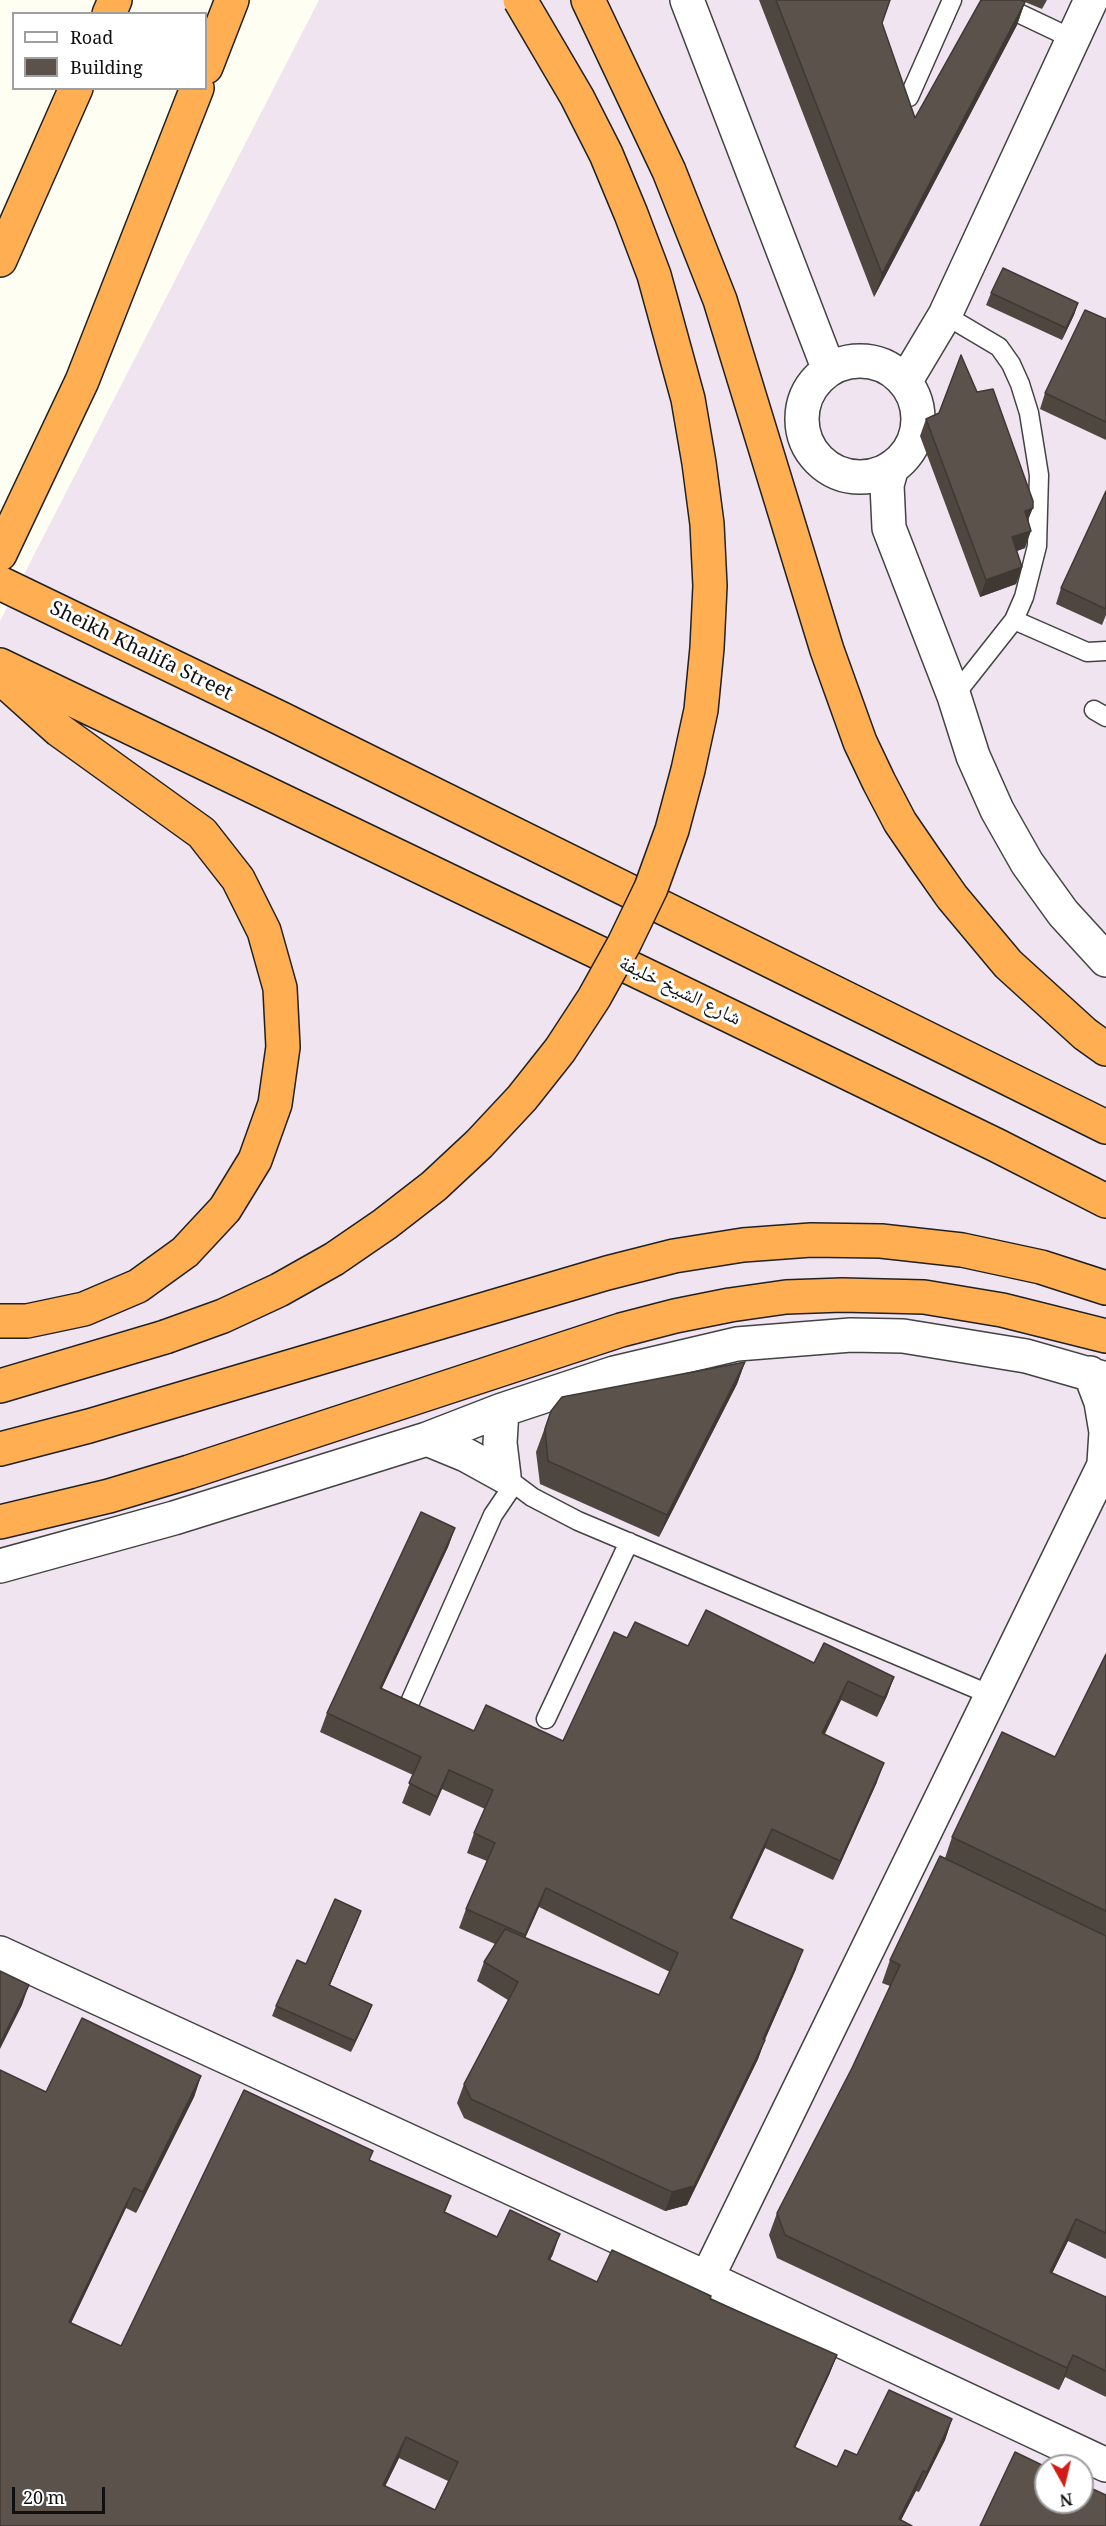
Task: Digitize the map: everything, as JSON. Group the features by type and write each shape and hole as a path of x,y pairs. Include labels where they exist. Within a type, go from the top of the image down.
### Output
{"highway":[{"path":"207,64 232,0"},
{"path":"0,1386 165,1337 223,1316 279,1290 334,1259 426,1193 479,1144 522,1098 560,1050 599,989 651,888 672,830 688,770 703,689 710,586 707,524 699,463 688,399 660,296 631,214 606,154 577,97 520,0"},
{"path":"588,0 669,171 720,300 827,650 860,742 879,782 900,822 952,897 1008,964 1085,1034 1106,1049"},
{"path":"0,260 75,90"},
{"path":"0,554 82,381 196,90"},
{"name":"Sheikh Khalifa Street","path":"0,583 282,719 1106,1127"},
{"name":"شارع الشيخ خليفة","path":"0,665 996,1145 1106,1201"},
{"path":"0,677 59,730 102,763 148,792 201,833 238,879 264,931 280,988 284,1047 275,1104 255,1160 225,1209 185,1252 138,1286 84,1309 27,1321 0,1321"},
{"path":"0,1449 67,1433 607,1273 674,1256 743,1245 812,1240 880,1241 962,1250 1041,1267 1106,1288"},
{"path":"0,1522 109,1496 177,1475 621,1330 730,1305 786,1297 842,1295 924,1297 1002,1310 1106,1336"}],"street":[{"path":"687,0 829,370"},
{"path":"905,382 945,315 1091,0"},
{"path":"855,361 869,362 889,369 905,382 916,404 918,428 909,450 892,467 867,476 854,477 830,468 811,450 802,426 803,406 810,388 829,370 855,361"},
{"path":"892,467 887,485 889,528 954,696 973,756 997,810 1028,863 1063,913 1106,960"},
{"path":"0,1566 174,1518 427,1439 502,1410 614,1373 737,1344 851,1335 903,1336 1026,1356 1098,1376 1106,1432 1105,1462 991,1695 923,1862 707,2278"},
{"path":"502,1410 500,1443 509,1480"},
{"path":"427,1439 466,1455 509,1480"},
{"path":"0,1953 707,2278 1106,2465"}],"lane":[{"path":"909,97 952,0"},
{"path":"991,0 1072,39"},
{"path":"945,315 999,347 1020,384 1029,413 1039,475 1037,546 1030,579 1014,620 954,696"},
{"path":"1014,620 1087,652 1106,651"},
{"path":"407,1709 509,1480 554,1509 991,1695"},
{"path":"546,1719 629,1542"}],"shaded area":[{"path":"319,0 1106,0 1106,2526 0,2526 0,621"}],"building":[{"path":"776,0 890,0 882,23 915,118 981,0 1021,0 1025,2 882,274"},
{"path":"1003,268 1078,303 1066,328 991,293"},
{"path":"1085,310 1106,319 1106,422 1045,393"},
{"path":"961,355 977,392 993,389 1033,501 1033,508 1025,511 1031,531 1012,537 1022,567 986,580 926,419 939,413"},
{"path":"1106,491 1106,609 1061,588"},
{"path":"745,1362 667,1515 548,1461 545,1429 551,1411 562,1397"},
{"path":"421,1512 455,1528 380,1688 474,1731 486,1705 563,1741 614,1632 627,1638 635,1622 688,1646 706,1610 814,1663 824,1643 894,1677 884,1698 848,1681 822,1733 884,1763 840,1861 772,1829 730,1918 803,1950 763,2039 765,2040 694,2186 672,2192 471,2099 464,2084 518,1982 484,1962 505,1929 659,1995 678,1953 546,1888 525,1935 466,1909 495,1843 474,1833 493,1790 449,1770 437,1797 409,1783 421,1757 327,1713"},
{"path":"1106,1654 1106,1911 952,1837 1002,1732 1055,1757"},
{"path":"940,1856 1106,1936 1106,2233 1076,2219 1050,2272 1106,2297 1106,2371 1073,2355 1067,2368 785,2235 777,2213 852,2068 900,1965 890,1960"},
{"path":"335,1899 361,1911 329,1985 372,2005 355,2041 276,2006 297,1960 306,1964"},
{"path":"0,1971 29,1985 0,2044"},
{"path":"82,2018 201,2076 143,2192 134,2188 69,2322 121,2346 244,2090 373,2151 369,2160 451,2196 444,2212 497,2237 510,2210 560,2234 548,2259 597,2282 612,2250 711,2296 710,2299 837,2355 794,2447 837,2467 845,2450 857,2455 889,2390 952,2419 927,2472 923,2471 899,2519 912,2526 0,2526 0,2070 46,2092","holes":["406,2437 458,2462 435,2510 383,2485"]},
{"path":"1015,2452 1034,2461 1034,2514 1094,2514 1094,2490 1106,2495 1106,2526 980,2526"}]}
